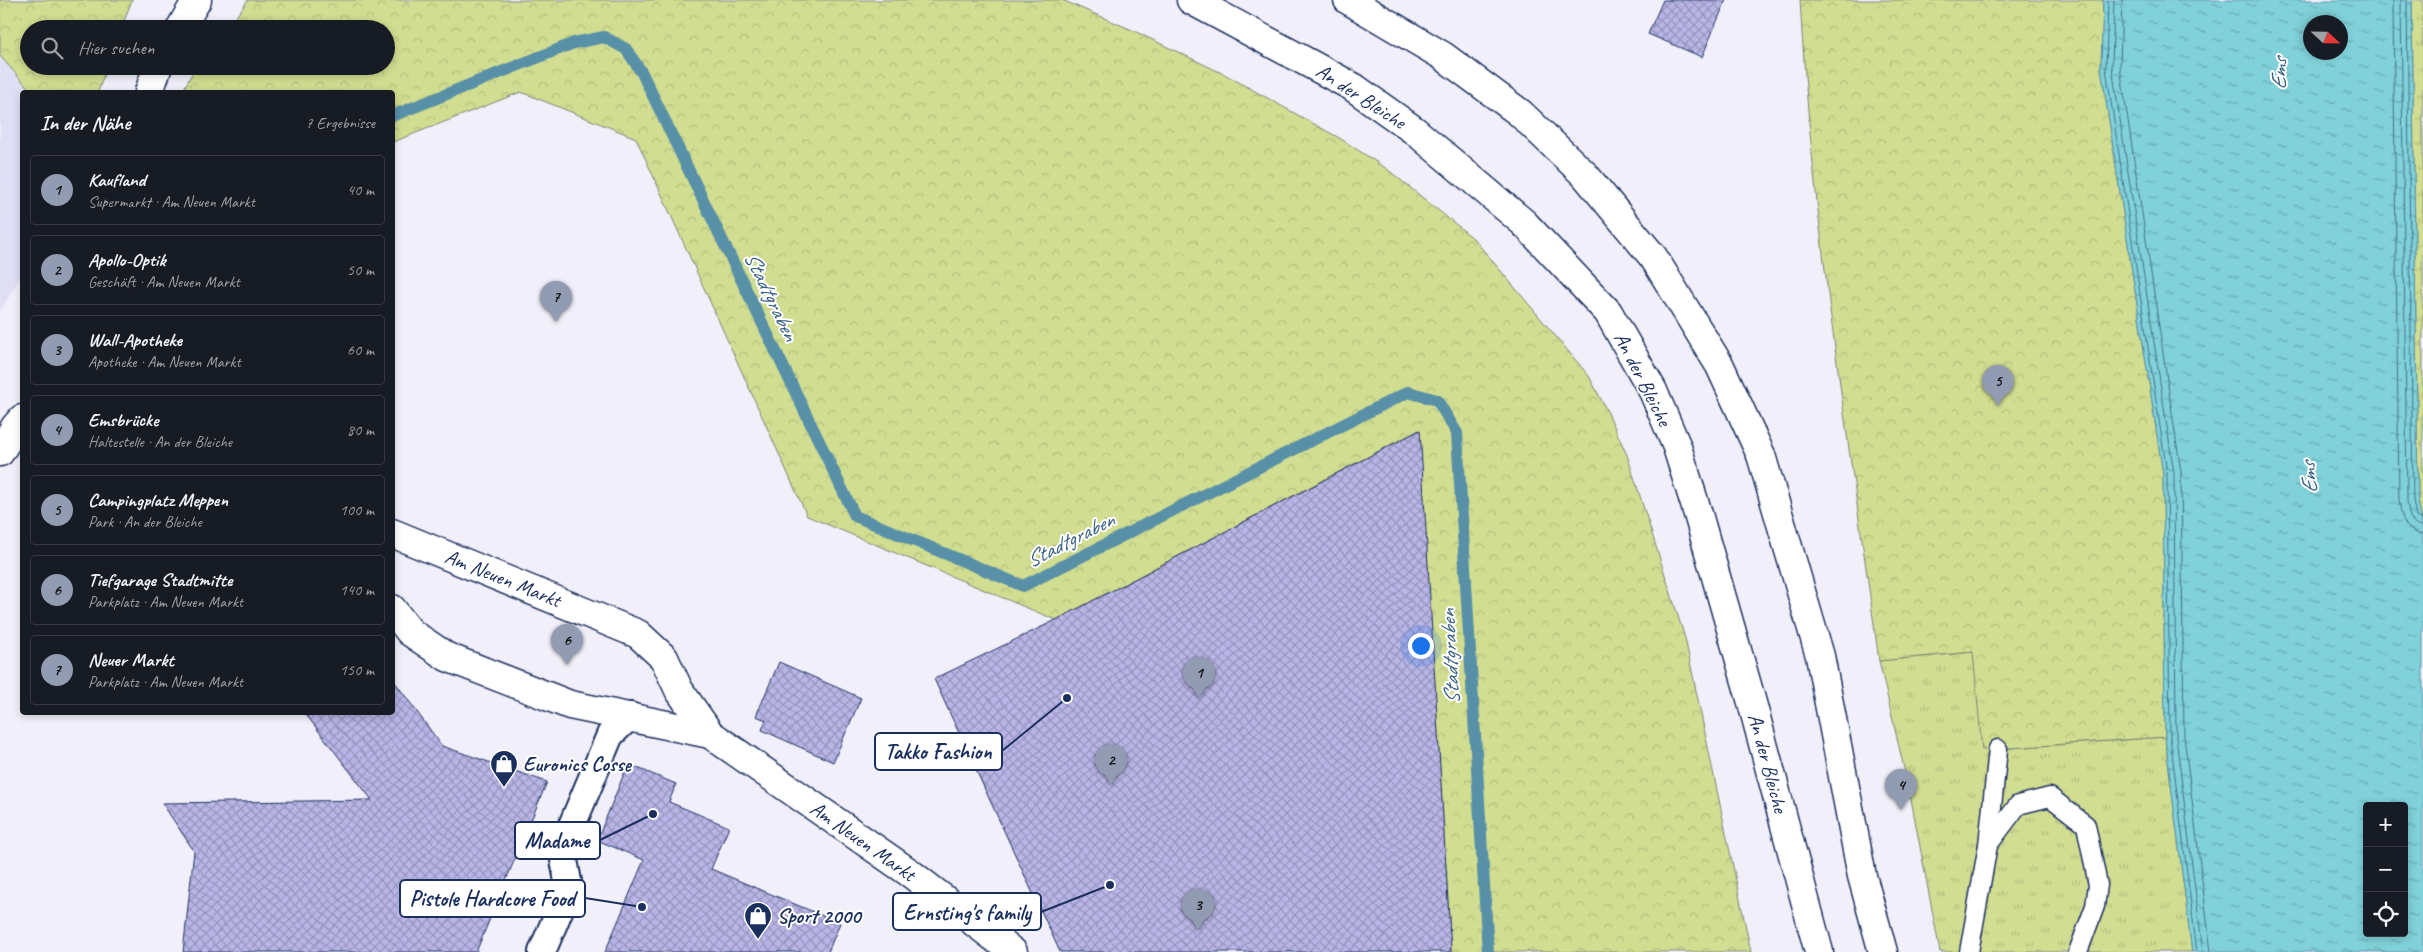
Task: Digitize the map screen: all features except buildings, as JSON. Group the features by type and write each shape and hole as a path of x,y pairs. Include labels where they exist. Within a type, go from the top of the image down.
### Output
{"street":[{"path":"175,20 182,0"},
{"path":"185,20 197,0"},
{"name":"An der Bleiche","path":"1191,0 1353,87 1415,131 1524,223 1608,312 1653,391 1677,447 1751,699 1819,952"},
{"path":"1348,0 1443,56 1520,113 1585,175 1654,258 1720,366 1761,455 1820,656 1862,876 1883,952"},
{"path":"149,90 155,75"},
{"path":"0,452 20,421"},
{"name":"Am Neuen Markt","path":"395,534 638,634 664,658 679,690 710,734 910,874 1014,952"},
{"name":"Am Neuen Markt","path":"395,613 410,632 447,657 570,705 710,734"},
{"path":"542,952 569,887 562,849 610,735 630,716"}],"lane":[{"path":"1969,952 1988,844 1998,749"},
{"path":"1988,844 2018,805 2050,798 2086,825 2098,885 2095,906 2078,952"}],"shaded area":[{"path":"0,56 30,90 20,90 20,277 0,312"}],"green space":[{"path":"0,0 132,0 124,20 20,20 20,75 104,75 99,90 30,90 0,56"},
{"path":"248,0 1062,0 1130,29 1226,75 1341,139 1387,169 1474,239 1589,376 1609,415 1627,455 1685,638 1751,952 1451,952 1419,430 1056,620 807,516 636,138 521,92 395,141 395,90 183,90 191,75 395,75 395,20 234,20"},
{"path":"1800,0 2103,0 2101,68 2163,474 2165,737 1982,750 1973,652 1879,661 1822,248 1813,166"},
{"path":"2412,0 2423,0 2423,528 2418,500"},
{"path":"1973,652 1998,749 2165,737 2192,952 1940,952 1910,794 1879,661"}],"water":[{"name":"Ems","path":"2103,0 2412,0 2418,500 2423,528 2423,952 2192,952 2165,737 2163,474 2101,68"}],"waterway":[{"name":"Stadtgraben","path":"395,115 574,43 604,37 626,49 642,73 855,516 1023,586 1408,392 1437,400 1457,433 1488,952"}],"place":[{"name":"Neuer Markt","path":"556,322"},
{"name":"Campingplatz Meppen","path":"1998,406"},
{"name":"Tiefgarage Stadtmitte","path":"567,665"},
{"name":"Takko Fashion","path":"1067,698"},
{"name":"Kaufland","path":"1199,698"},
{"name":"Apollo-Optik","path":"1111,785"},
{"name":"Euronics Cosse","path":"504,788"},
{"name":"Emsbrücke","path":"1901,810"},
{"name":"Madame","path":"653,814"},
{"name":"Ernsting's family","path":"1110,885"},
{"name":"Pistole Hardcore Food","path":"642,907"},
{"name":"Wall-Apotheke","path":"1198,930"},
{"name":"Sport 2000","path":"758,940"}]}
